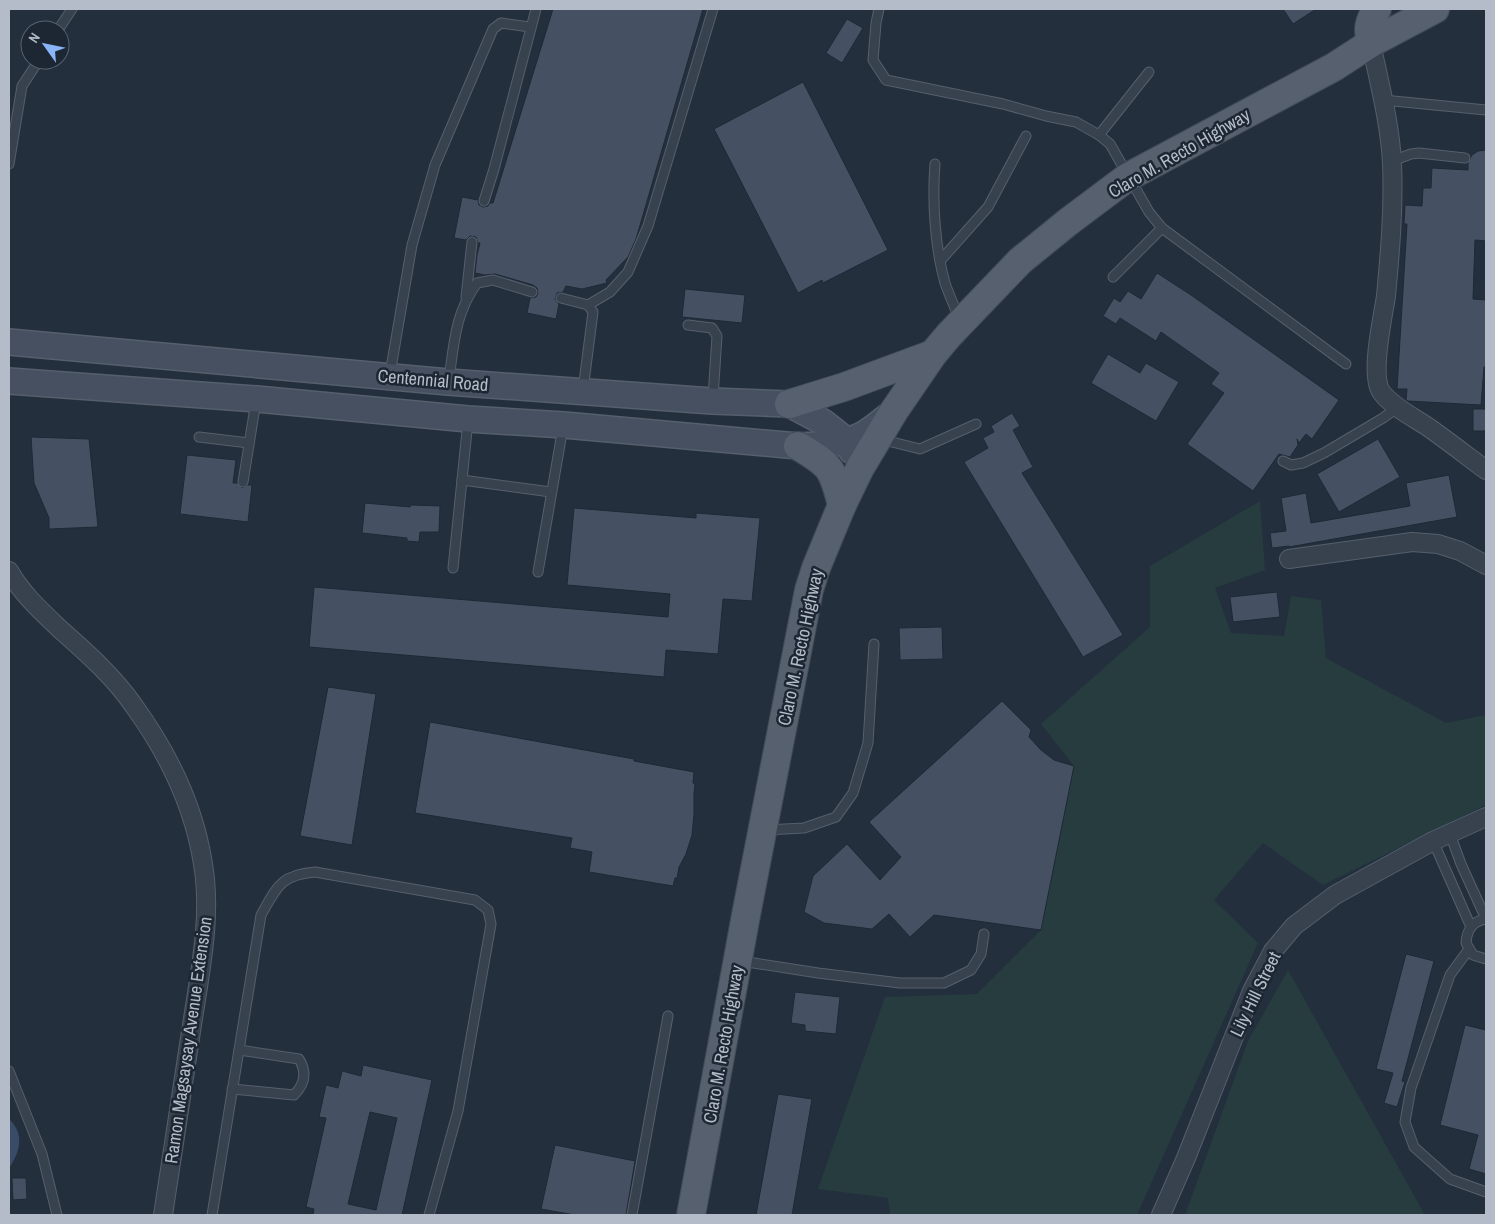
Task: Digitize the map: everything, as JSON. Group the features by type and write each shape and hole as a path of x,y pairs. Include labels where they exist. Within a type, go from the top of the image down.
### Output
{"main road":[{"path":"1371,43 1368,27 1377,9"},
{"name":"Claro M. Recto Highway","path":"691,1215 809,590 842,505 877,438 933,354 960,322 1031,252 1068,222 1128,178 1334,67 1371,43 1435,9"},
{"path":"789,404 844,387 933,354"},
{"path":"798,446 820,459 830,468 842,505"}],"street":[{"path":"1371,43 1383,100 1392,161 1390,246 1376,378 1381,393 1486,470"},
{"name":"Centennial Road","path":"9,342 448,382 712,401 789,404 823,422 847,441 860,468"},
{"name":"Centennial Road","path":"9,381 257,399 468,419 564,425 798,446 823,445 847,441 864,434 894,411"},
{"path":"1290,559 1412,542 1438,544 1460,551 1486,565"},
{"name":"Ramon Magsaysay Avenue Extension","path":"9,571 14,581 34,604 100,666 134,705 164,751 176,776 197,834 204,865 206,891 203,946 163,1215"},
{"name":"Lily Hill Street","path":"1162,1215 1252,991 1273,951 1294,926 1335,895 1433,842 1486,817"}],"lane":[{"path":"65,20 72,9"},
{"path":"484,201 536,9"},
{"path":"588,305 610,292 628,272 648,226 713,9"},
{"path":"879,9 873,60 886,80 1003,104 1076,122 1099,135 1110,144 1149,212 1162,228 1346,364"},
{"path":"390,377 412,245 435,165 493,29 501,23 530,27"},
{"path":"9,164 22,86 32,70"},
{"path":"1099,135 1149,72"},
{"path":"1383,100 1486,110"},
{"path":"940,261 988,207 1026,136"},
{"path":"1392,161 1411,154 1465,158"},
{"path":"935,164 933,190 940,261 960,322"},
{"path":"1113,277 1162,228"},
{"path":"448,382 457,323 466,298 472,242"},
{"path":"466,298 477,284 493,280 532,292"},
{"path":"561,298 588,305 593,312 583,392"},
{"path":"688,325 712,328 717,336 712,401"},
{"path":"243,482 257,399"},
{"path":"1282,461 1291,465 1303,463 1375,423 1398,407"},
{"path":"453,568 468,419"},
{"path":"877,438 920,449 976,424"},
{"path":"538,572 564,425"},
{"path":"199,437 249,443"},
{"path":"462,480 551,492"},
{"path":"763,830 804,828 836,817 853,793 868,743 874,644"},
{"path":"1450,834 1461,864 1486,919 1479,920 1471,927 1466,936 1466,943 1473,955 1486,959"},
{"path":"1433,842 1471,927"},
{"path":"212,1215 261,915 285,879 299,873 315,872 476,900 488,910 492,924 458,1111 430,1215"},
{"path":"738,960 818,973 900,983 944,983 971,970 981,954 984,934"},
{"path":"1469,949 1450,975 1411,1088 1405,1122 1414,1147 1450,1179 1486,1192"},
{"path":"632,1215 668,1016"},
{"path":"232,1088 294,1095 300,1089 304,1078 304,1066 298,1058 239,1050"},
{"path":"9,1070 42,1154 57,1215"}],"green space":[{"path":"1260,501 1265,570 1215,588 1231,633 1284,636 1291,596 1321,600 1326,658 1446,723 1486,715 1486,805 1323,885 1263,843 1214,900 1258,943 1137,1215 890,1215 888,1198 818,1189 885,997 977,994 1041,930 1074,766 1041,724 1150,627 1150,566"},
{"path":"1288,970 1425,1215 1185,1215 1248,1041"}],"water":[{"path":"9,1119 17,1131 19,1143 16,1156 9,1168"}],"building":[{"path":"553,9 703,9 636,239 628,257 606,280 607,283 582,289 566,286 563,292 557,293 555,299 559,304 556,319 527,313 530,298 536,297 538,293 537,288 533,285 495,274 475,273 480,243 478,243 476,237 470,236 466,240 454,238 462,197 478,200 479,205 483,207 493,203"},
{"path":"1283,9 1316,9 1293,24"},
{"path":"847,19 863,28 842,63 826,53"},
{"path":"803,82 888,250 823,283 822,280 798,293 714,129"},
{"path":"1486,150 1486,241 1475,240 1473,299 1486,300 1486,367 1484,367 1481,405 1408,401 1406,400 1407,389 1397,389 1407,224 1404,224 1405,205 1422,206 1423,188 1431,188 1432,168 1468,170 1468,163 1472,155 1478,151"},
{"path":"1157,273 1339,400 1312,439 1306,434 1299,443 1297,439 1298,445 1290,457 1279,454 1253,491 1187,444 1224,393 1211,384 1219,373 1161,332 1156,341 1120,318 1116,324 1103,316 1114,298 1120,302 1128,291 1141,299"},
{"path":"685,289 745,295 742,323 682,317"},
{"path":"1108,354 1140,373 1146,363 1179,382 1156,421 1091,383"},
{"path":"1473,409 1486,409 1486,431 1473,431"},
{"path":"1012,413 1020,426 1013,430 1033,467 1022,473 1123,635 1083,657 964,462 988,448 983,438 994,432 991,426"},
{"path":"31,437 89,439 98,527 49,529 49,518 34,483"},
{"path":"1378,439 1400,477 1339,512 1317,474"},
{"path":"187,455 236,460 233,483 237,483 242,488 252,485 248,522 180,514"},
{"path":"1449,475 1457,517 1289,547 1272,548 1270,533 1286,531 1281,498 1306,493 1311,523 1410,506 1406,483"},
{"path":"365,503 410,507 411,505 440,506 439,532 420,532 419,542 407,541 407,538 362,533"},
{"path":"574,508 696,518 696,513 760,518 752,601 723,599 718,654 666,650 664,677 309,647 314,587 668,617 670,594 567,585"},
{"path":"1277,592 1280,617 1233,622 1230,597"},
{"path":"942,627 943,659 900,660 899,628"},
{"path":"328,687 376,694 352,845 300,836"},
{"path":"1002,701 1031,730 1029,737 1041,750 1054,760 1074,766 1041,930 934,915 910,937 889,914 872,929 824,923 804,912 813,876 847,844 880,880 901,857 869,822"},
{"path":"430,722 634,759 634,761 694,772 692,835 673,886 589,872 592,852 570,848 572,838 415,813"},
{"path":"1406,954 1434,961 1402,1081 1405,1082 1397,1107 1384,1103 1393,1073 1376,1069"},
{"path":"795,992 840,997 836,1034 805,1031 805,1025 791,1023"},
{"path":"1465,1025 1486,1030 1486,1174 1469,1169 1478,1135 1440,1125"},
{"path":"363,1065 432,1080 402,1215 313,1215 314,1209 306,1207 326,1118 319,1117 326,1085 338,1088 342,1071 361,1076","holes":["370,1112 397,1118 376,1210 348,1204"]},
{"path":"778,1094 812,1099 792,1215 756,1215"},
{"path":"555,1145 635,1161 626,1215 575,1215 541,1209"},
{"path":"12,1178 26,1178 27,1199 13,1200"}]}
